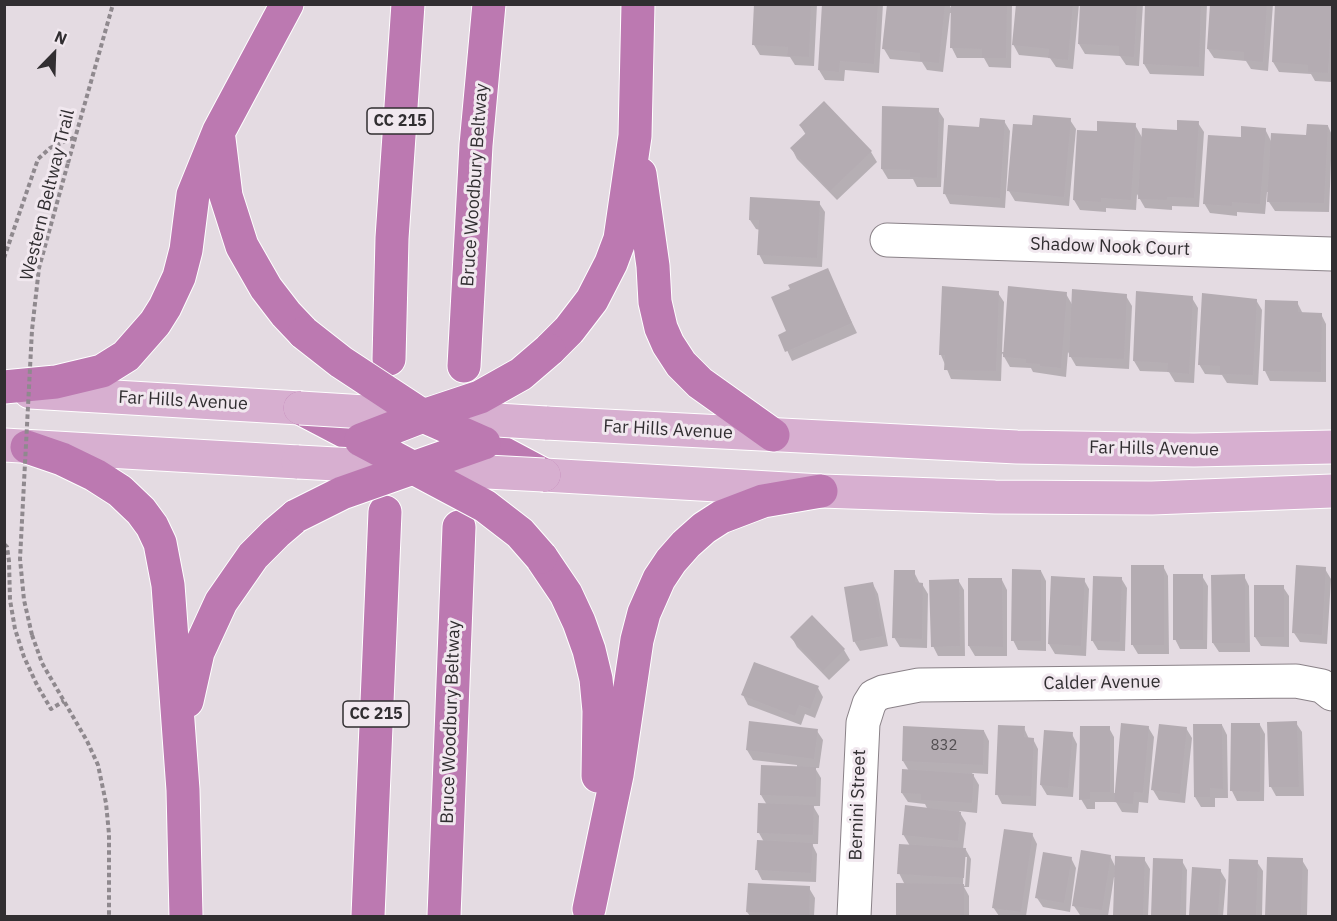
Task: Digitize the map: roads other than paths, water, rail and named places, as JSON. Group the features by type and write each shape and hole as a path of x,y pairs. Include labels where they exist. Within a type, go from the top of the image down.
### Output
{"highway":[{"path":"4,389 57,382 102,371 126,356 148,332 165,307 178,277 188,242 194,195 219,132 287,4"},
{"name":"CC 215","path":"389,359 392,238 408,4"},
{"name":"Bruce Woodbury Beltway","path":"464,366 476,145 489,4"},
{"path":"476,145 504,4"},
{"path":"298,462 423,416 469,402 502,386 521,374 549,350 585,310 598,288 620,239 635,136 638,4"},
{"path":"219,132 222,178 239,238 266,288 304,333 341,362 423,416 484,443 544,475"},
{"path":"635,136 653,266 655,302 665,337 681,364 700,382 773,435"},
{"path":"300,408 474,499 498,515 520,533 558,581 579,622 589,650 598,694 599,744 589,913"},
{"path":"186,916 183,790 184,732 188,698 193,669 205,636 230,586 253,556 296,516 342,493 546,423"},
{"path":"16,446 62,459 94,475 120,491 141,511 152,526 160,543 168,585 183,790"},
{"path":"589,913 616,775 637,640 644,613 659,579 686,544 721,517 763,501 821,491"},
{"name":"CC 215","path":"368,916 385,512"},
{"name":"Bruce Woodbury Beltway","path":"444,916 459,527"}],"main road":[{"name":"Far Hills Avenue","path":"4,389 423,416 949,444 1226,450 1332,447"},
{"path":"16,446 821,491 995,497 1119,498 1332,491"}],"street":[{"name":"Shadow Nook Court","path":"887,240 1332,254"},
{"name":"Calder Avenue","path":"874,696 893,688 919,686 1296,681 1314,683 1331,692"},
{"name":"Bernini Street","path":"854,916 861,734 865,712 874,696"}]}
